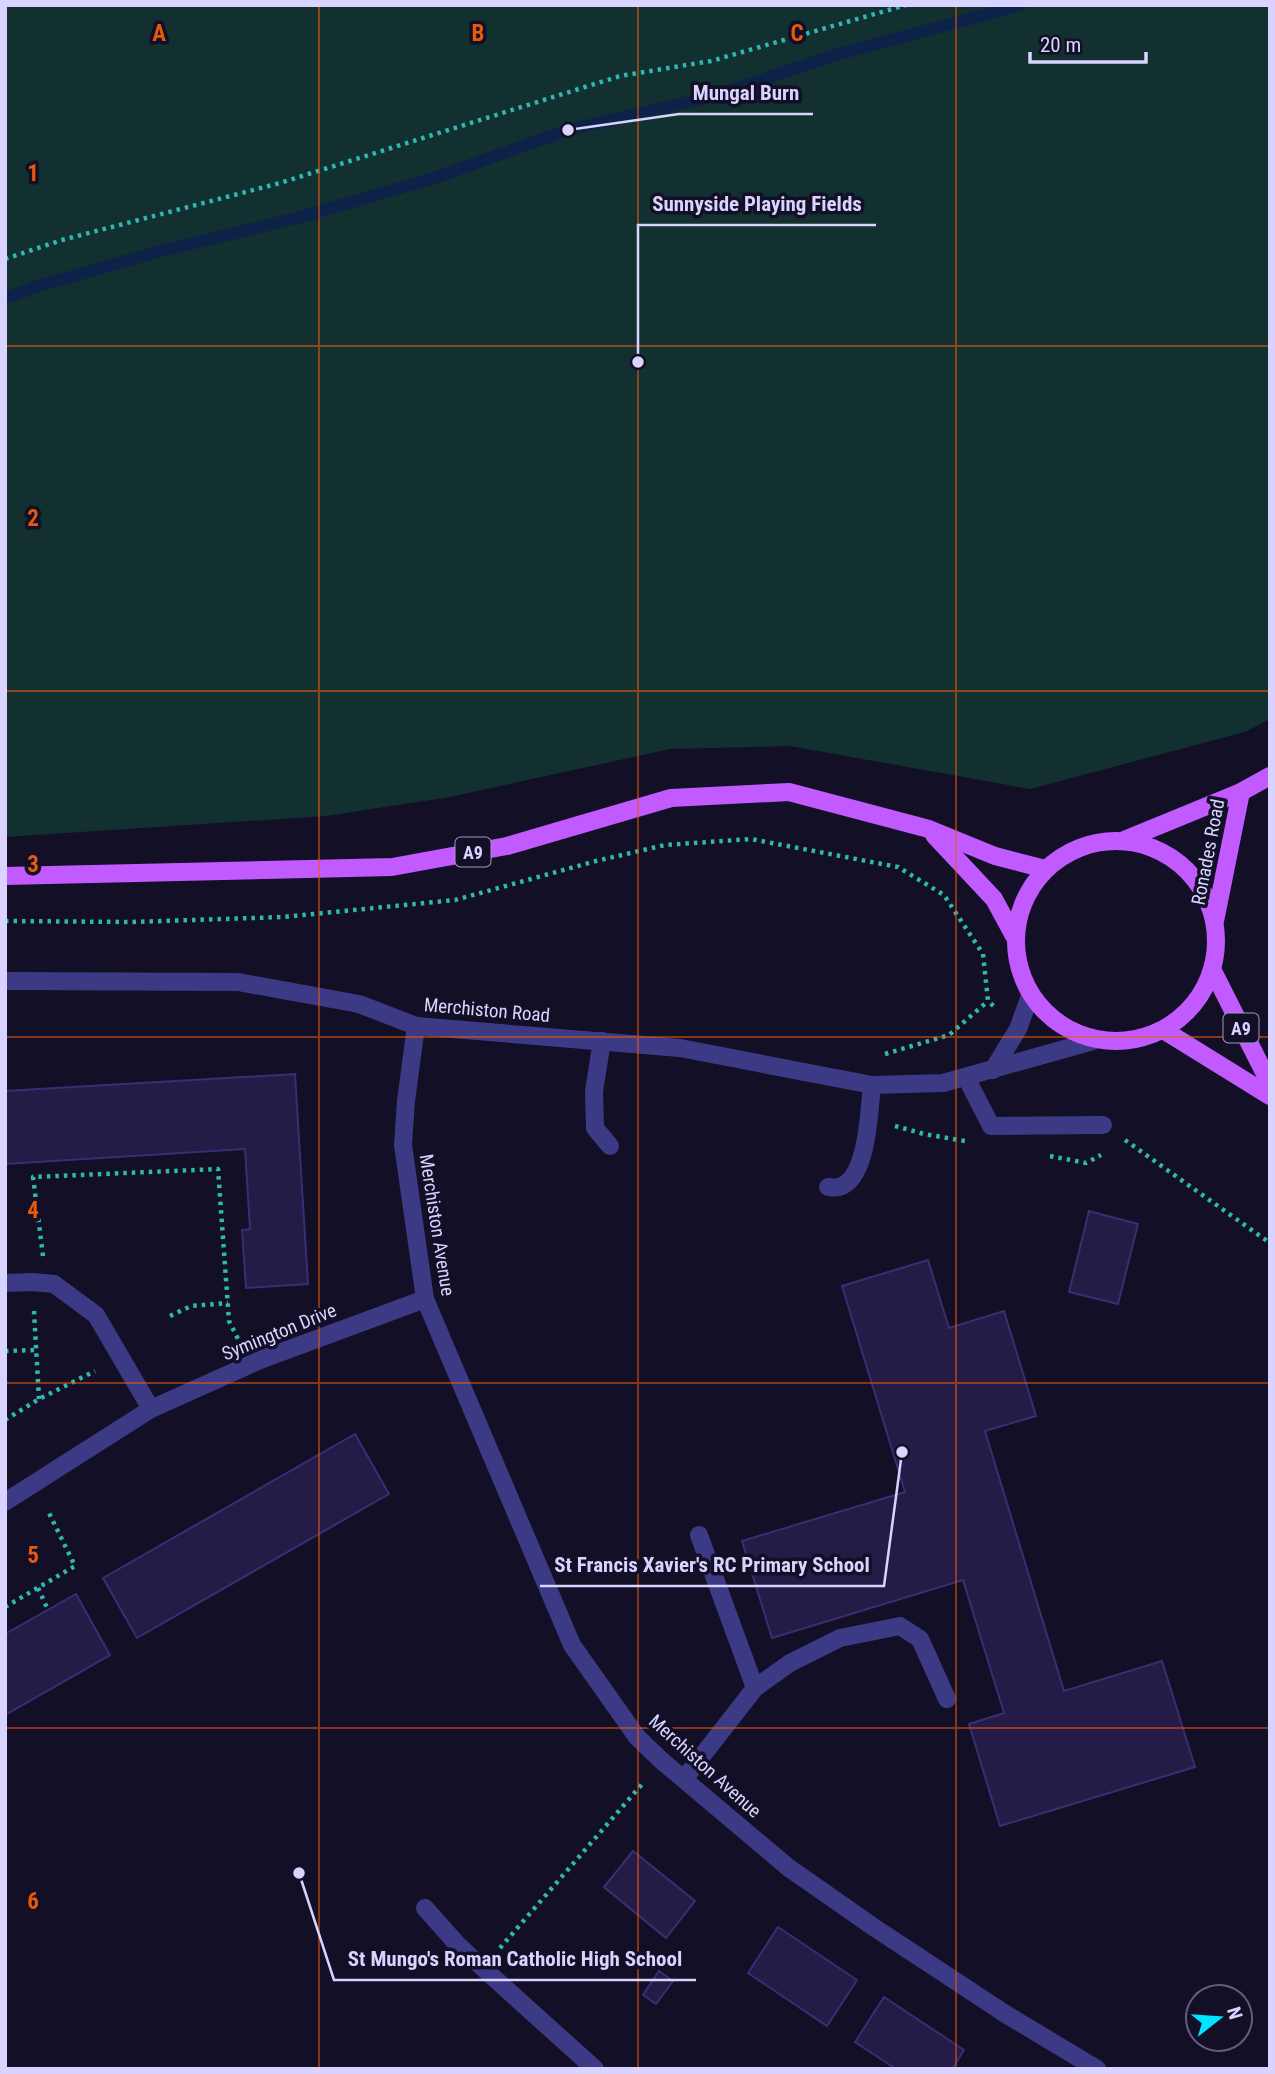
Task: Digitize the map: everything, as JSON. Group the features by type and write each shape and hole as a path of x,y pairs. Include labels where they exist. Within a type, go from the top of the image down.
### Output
{"main road":[{"name":"Ronades Road","path":"1124,840 1241,792 1270,776"},
{"name":"A9","path":"5,876 392,867 508,846 671,797 789,792 929,829 995,856 1045,869"},
{"name":"Ronades Road","path":"1215,921 1241,792"},
{"path":"929,829 994,899 1014,936 1018,967 1030,996 1057,1024 1093,1041 1130,1042 1165,1031 1194,1006 1213,971 1215,921 1203,891 1182,865 1156,848 1124,840 1081,846 1045,869 1024,899 1014,936"},
{"name":"A9","path":"1213,971 1270,1084"},
{"name":"A9","path":"1165,1031 1270,1096"}],"street":[{"name":"Merchiston Road","path":"5,981 238,982 359,1004 416,1026 680,1048 872,1085 943,1083 1093,1041"},
{"path":"993,1070 1018,1029 1030,996"},
{"name":"Merchiston Avenue","path":"416,1026 403,1145 425,1299 572,1645 638,1737 662,1761 789,1868 1004,2013 1097,2069"},
{"path":"602,1041 594,1091 595,1128 610,1146"},
{"path":"966,1077 991,1126 1103,1125"},
{"path":"828,1187 839,1187 853,1178 864,1154 872,1085"},
{"path":"5,1283 54,1284 96,1315 151,1409"},
{"name":"Symington Drive","path":"5,1502 151,1409 251,1364 425,1299"},
{"path":"699,1535 755,1688"},
{"path":"684,1779 755,1688 790,1663 840,1638 900,1626 920,1639 947,1699"},
{"path":"425,1908 457,1944 595,2069"}],"path":[{"path":"5,259 62,240 280,183 620,76 711,61 906,5"},
{"path":"5,921 132,922 283,917 455,900 665,845 751,839 898,867 944,895 983,954 988,1001 1018,1029"},
{"path":"884,1054 949,1035 988,1001"},
{"path":"1103,1125 1270,1243"},
{"path":"39,1399 32,1282 33,1258 43,1258 33,1177 218,1169 229,1321 251,1364"},
{"path":"170,1316 191,1306 228,1303"},
{"path":"5,1352 37,1350"},
{"path":"5,1420 39,1399 121,1358"},
{"path":"5,1607 75,1566 35,1483"},
{"path":"38,1588 48,1610"},
{"path":"483,1968 662,1761"}],"green space":[{"path":"5,5 1270,5 1270,719 1245,732 1030,789 790,746 670,749 450,797 326,816 5,837"}],"building":[{"path":"295,1074 308,1284 246,1288 242,1230 250,1229 245,1149 5,1164 5,1091"},
{"path":"1089,1211 1138,1224 1118,1304 1069,1292"},
{"path":"928,1260 949,1328 1004,1311 1036,1416 985,1431 1064,1691 1162,1661 1195,1767 1000,1826 969,1724 1004,1713 963,1580 772,1638 742,1541 905,1492 842,1286"},
{"path":"355,1434 389,1494 137,1638 103,1578"},
{"path":"76,1594 110,1655 5,1715 5,1634"},
{"path":"633,1851 695,1901 666,1938 604,1887"},
{"path":"778,1927 857,1980 827,2026 748,1973"},
{"path":"659,1971 673,1981 656,2004 643,1995"},
{"path":"884,1997 964,2050 952,2069 896,2069 855,2042"}],"waterway":[{"path":"5,298 157,252 297,218 434,178 568,130 710,97 839,54 1021,5"}],"place":[{"name":"Mungal Burn","path":"568,130"},
{"name":"Sunnyside Playing Fields","path":"638,362"},
{"name":"St Francis Xavier's RC Primary School","path":"902,1452"},
{"name":"St Mungo's Roman Catholic High School","path":"299,1873"}]}
